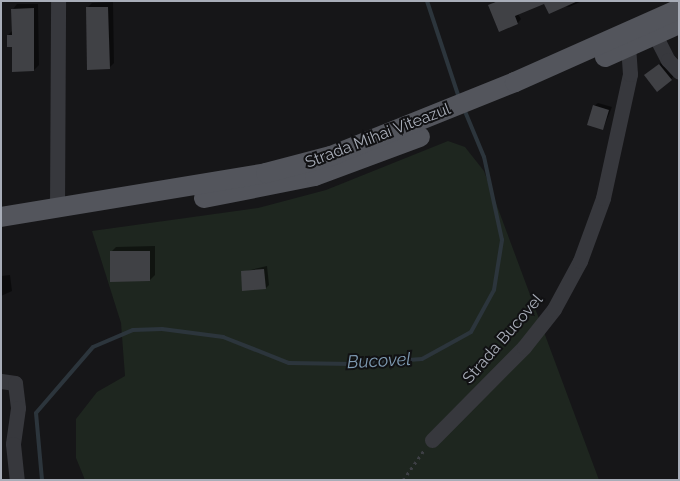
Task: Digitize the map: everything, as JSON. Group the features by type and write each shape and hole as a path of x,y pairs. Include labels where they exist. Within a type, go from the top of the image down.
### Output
{"main road":[{"name":"Strada Mihai Viteazul","path":"518,88 679,9"},
{"name":"Strada Mihai Viteazul","path":"1,230 280,185 345,167 422,128 518,88 628,47 679,24"},
{"name":"Strada Mihai Viteazul","path":"1,217 57,209 296,166 422,128"}],"street":[{"path":"57,209 58,1"},
{"path":"655,35 668,60 679,72"},
{"name":"Strada Bucovel","path":"432,440 524,347 554,309 580,261 603,198 630,74 628,47"},
{"path":"1,381 15,383 18,408 13,444 17,480"}],"path":[{"path":"403,480 432,440"}],"shaded area":[{"path":"448,141 465,147 484,171 599,480 85,480 76,458 76,419 97,392 125,376 121,323 92,231 258,208 326,190"}],"building":[{"path":"498,1 578,1 549,14 544,4 515,16 518,24 499,32 488,5"},
{"path":"86,7 108,7 110,69 87,70"},
{"path":"34,8 34,71 12,72 12,47 7,47 7,35 12,35 11,9"},
{"path":"659,64 672,80 657,92 644,75"},
{"path":"593,105 609,110 603,130 587,125"},
{"path":"110,251 150,251 150,281 110,282"},
{"path":"264,269 266,289 242,291 241,271"}],"waterway":[{"name":"Bucovel","path":"427,1 459,98"},
{"name":"Bucovel","path":"42,480 36,413 93,347 133,330 162,329 223,337 289,363 354,364 422,359 471,332 494,290 502,240 484,157 464,109"}]}
